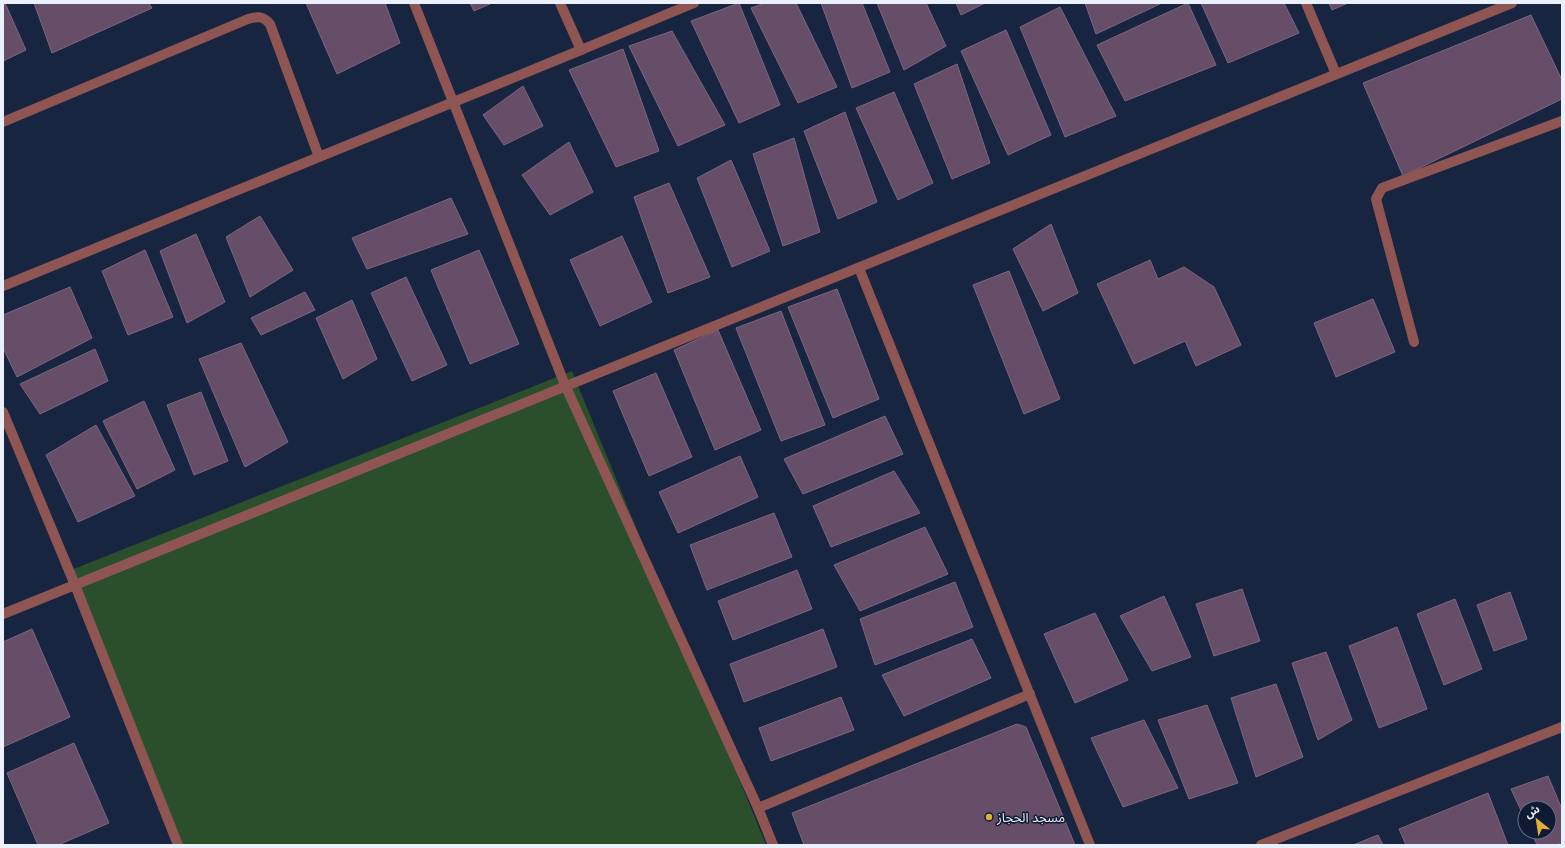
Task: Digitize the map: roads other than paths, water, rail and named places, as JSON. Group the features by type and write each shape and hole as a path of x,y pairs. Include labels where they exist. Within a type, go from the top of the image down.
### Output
{"street":[{"path":"414,3 565,385 758,808 773,845"},
{"path":"560,3 581,50"},
{"path":"3,286 694,3"},
{"path":"1306,3 1336,74"},
{"path":"3,614 565,385 859,268 1512,3"},
{"path":"3,122 258,16 265,18 270,24 319,157"},
{"path":"1414,342 1376,199 1382,188 1562,121"},
{"path":"859,268 1090,845"},
{"path":"3,412 75,585 178,845"},
{"path":"758,808 1030,694"},
{"path":"1260,845 1562,727"}],"place":[{"name":"مسجد الحجاز","path":"989,817"}]}
